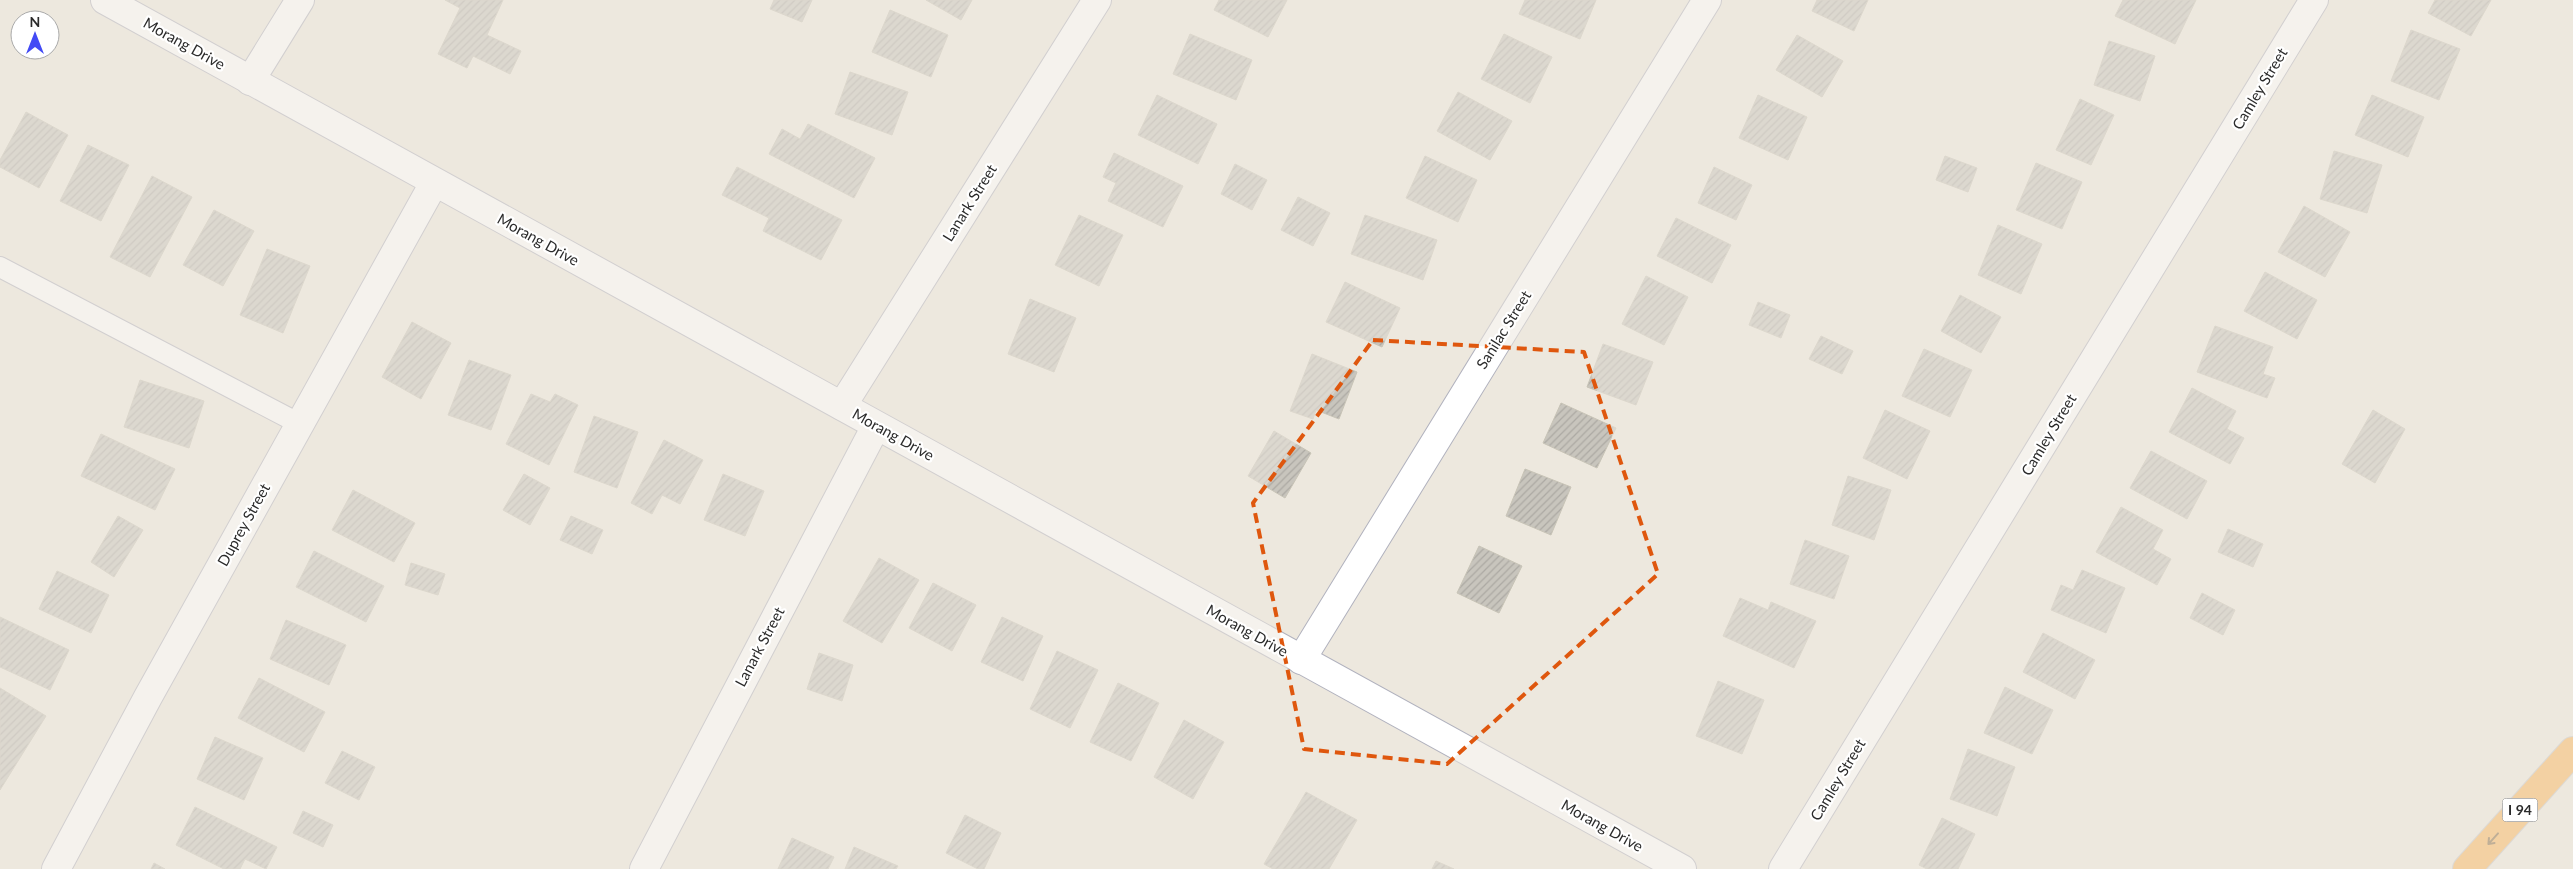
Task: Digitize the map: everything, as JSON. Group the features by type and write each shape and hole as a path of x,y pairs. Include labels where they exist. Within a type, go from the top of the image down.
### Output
{"highway":[{"name":"I 94","path":"2467,869 2573,751"}],"street":[{"name":"Morang Drive","path":"105,0 1682,869"},
{"path":"250,81 300,0"},
{"name":"Lanark Street","path":"842,406 1097,0"},
{"name":"Sanilac Street","path":"1301,660 1707,0"},
{"name":"Camley Street","path":"1783,869 2314,0"},
{"name":"Duprey Street","path":"56,869 148,697 434,183"},
{"name":"Lanark Street","path":"644,869 876,426"}],"lane":[{"path":"0,267 300,424"}],"highlighted area":[{"path":"1373,340 1584,352 1658,574 1447,764 1304,749 1253,503"}],"building":[{"path":"445,0 503,0 487,35 521,51 510,74 473,56 467,68 438,54 460,8"},
{"path":"774,0 812,0 802,22 770,9"},
{"path":"926,0 972,0 961,20"},
{"path":"1219,0 1287,0 1268,37 1214,10"},
{"path":"1525,0 1596,0 1580,39 1519,14"},
{"path":"1817,0 1868,0 1854,31 1812,11"},
{"path":"2123,0 2196,0 2175,44 2115,16"},
{"path":"2435,0 2491,0 2471,36 2428,13"},
{"path":"890,10 948,35 931,77 872,52"},
{"path":"2411,30 2460,49 2439,100 2391,81"},
{"path":"1190,34 1252,60 1236,100 1173,74"},
{"path":"1504,34 1552,57 1530,103 1481,79"},
{"path":"1797,35 1843,61 1822,97 1776,70"},
{"path":"2109,41 2155,56 2140,101 2094,85"},
{"path":"850,72 908,92 892,135 835,114"},
{"path":"1458,92 1512,121 1490,160 1437,131"},
{"path":"1157,95 1217,124 1198,164 1138,135"},
{"path":"1758,95 1807,117 1788,160 1739,138"},
{"path":"2372,95 2424,117 2408,157 2355,135"},
{"path":"2080,99 2114,115 2091,165 2056,150"},
{"path":"26,112 68,135 39,188 0,167 0,160"},
{"path":"808,124 875,158 854,198 769,154 782,129 800,139"},
{"path":"88,145 129,165 101,221 60,201"},
{"path":"2334,151 2382,165 2367,213 2320,199"},
{"path":"1114,153 1183,186 1163,227 1108,201 1116,183 1103,177"},
{"path":"1425,156 1477,180 1458,222 1406,198"},
{"path":"1945,156 1977,168 1968,192 1936,180"},
{"path":"2036,163 2082,182 2062,229 2016,210"},
{"path":"1235,164 1267,180 1252,210 1221,194"},
{"path":"737,167 842,220 821,260 763,231 769,218 722,195"},
{"path":"1714,167 1752,185 1736,220 1698,203"},
{"path":"152,176 192,197 150,277 110,257"},
{"path":"1298,197 1330,213 1313,246 1281,230"},
{"path":"2304,206 2350,232 2325,277 2278,252"},
{"path":"214,210 254,231 223,286 183,265"},
{"path":"1079,215 1123,235 1099,286 1055,265"},
{"path":"1365,215 1437,240 1423,280 1351,254"},
{"path":"1676,218 1731,245 1712,283 1657,256"},
{"path":"1998,225 2042,244 2021,294 1978,275"},
{"path":"267,249 310,266 283,333 240,315"},
{"path":"2265,272 2317,300 2297,339 2244,311"},
{"path":"1646,276 1688,297 1664,345 1622,324"},
{"path":"1345,282 1400,308 1382,347 1326,322"},
{"path":"1960,295 2001,317 1981,353 1941,331"},
{"path":"1030,299 1076,318 1054,372 1008,354"},
{"path":"1758,302 1790,315 1781,338 1749,325"},
{"path":"412,322 451,343 421,399 382,377"},
{"path":"2215,326 2273,347 2263,374 2275,378 2267,398 2197,372"},
{"path":"1821,336 1853,351 1842,374 1809,359"},
{"path":"1603,344 1653,362 1636,405 1587,387"},
{"path":"1924,349 1972,370 1950,417 1902,396"},
{"path":"1312,354 1357,372 1339,419 1316,410 1313,419 1290,411"},
{"path":"469,360 511,375 491,430 448,415"},
{"path":"140,380 204,401 189,448 124,427"},
{"path":"2192,388 2236,411 2227,429 2244,438 2230,464 2169,432"},
{"path":"531,394 550,402 555,394 578,405 549,465 506,444"},
{"path":"1561,403 1616,428 1597,468 1543,443"},
{"path":"1885,410 1930,431 1907,479 1863,458"},
{"path":"2373,410 2405,429 2375,483 2342,464"},
{"path":"594,416 638,432 617,488 574,472"},
{"path":"1274,431 1311,453 1285,498 1248,476"},
{"path":"101,434 175,469 155,510 81,476"},
{"path":"664,440 703,460 680,504 662,495 652,514 631,503"},
{"path":"2151,451 2207,481 2187,519 2130,488"},
{"path":"1525,469 1571,487 1551,535 1506,516"},
{"path":"524,474 550,488 530,525 503,510"},
{"path":"723,474 764,491 745,536 704,520"},
{"path":"1848,476 1891,490 1874,540 1832,525"},
{"path":"353,490 415,523 394,562 332,530"},
{"path":"2121,507 2163,530 2153,549 2171,559 2157,585 2096,552"},
{"path":"118,516 143,530 114,577 91,562"},
{"path":"571,516 603,530 592,554 560,540"},
{"path":"2228,529 2263,544 2253,567 2218,552"},
{"path":"1805,540 1849,556 1834,599 1790,584"},
{"path":"1479,546 1522,566 1499,613 1457,593"},
{"path":"314,551 384,586 366,622 296,587"},
{"path":"879,558 919,580 882,643 843,621"},
{"path":"411,563 445,574 438,595 405,585"},
{"path":"2082,570 2125,588 2106,633 2051,610 2061,585 2073,590"},
{"path":"57,571 109,595 91,633 39,609"},
{"path":"933,583 976,605 952,651 909,628"},
{"path":"2202,593 2235,610 2223,635 2190,618"},
{"path":"1740,598 1768,610 1771,602 1816,621 1794,668 1723,636"},
{"path":"0,617 69,650 50,690 0,667"},
{"path":"1002,617 1043,636 1023,681 981,662"},
{"path":"286,620 346,645 329,685 270,659"},
{"path":"2043,633 2095,660 2075,699 2023,672"},
{"path":"1057,651 1098,670 1070,728 1030,709"},
{"path":"819,653 853,665 842,701 807,689"},
{"path":"259,678 325,712 304,752 238,718"},
{"path":"1718,681 1764,700 1742,754 1696,736"},
{"path":"1118,683 1159,703 1131,761 1090,742"},
{"path":"2005,687 2053,710 2032,754 1984,733"},
{"path":"0,688 46,716 0,790"},
{"path":"1184,720 1224,742 1193,799 1154,777"},
{"path":"215,737 263,758 244,800 197,779"},
{"path":"1968,749 2015,767 1997,816 1950,799"},
{"path":"342,751 375,767 359,800 325,783"},
{"path":"1306,792 1357,820 1329,869 1273,869 1264,864"},
{"path":"195,807 277,847 266,869 245,859 240,869 224,869 176,845"},
{"path":"303,811 333,825 323,847 293,833"},
{"path":"965,815 1001,833 984,869 978,869 946,853"},
{"path":"1942,818 1975,834 1958,869 1927,869 1919,865"},
{"path":"792,838 834,857 828,869 778,869"},
{"path":"854,847 898,866 896,869 845,869"},
{"path":"1436,861 1454,869 1432,869"},
{"path":"154,863 165,869 151,869"}]}
